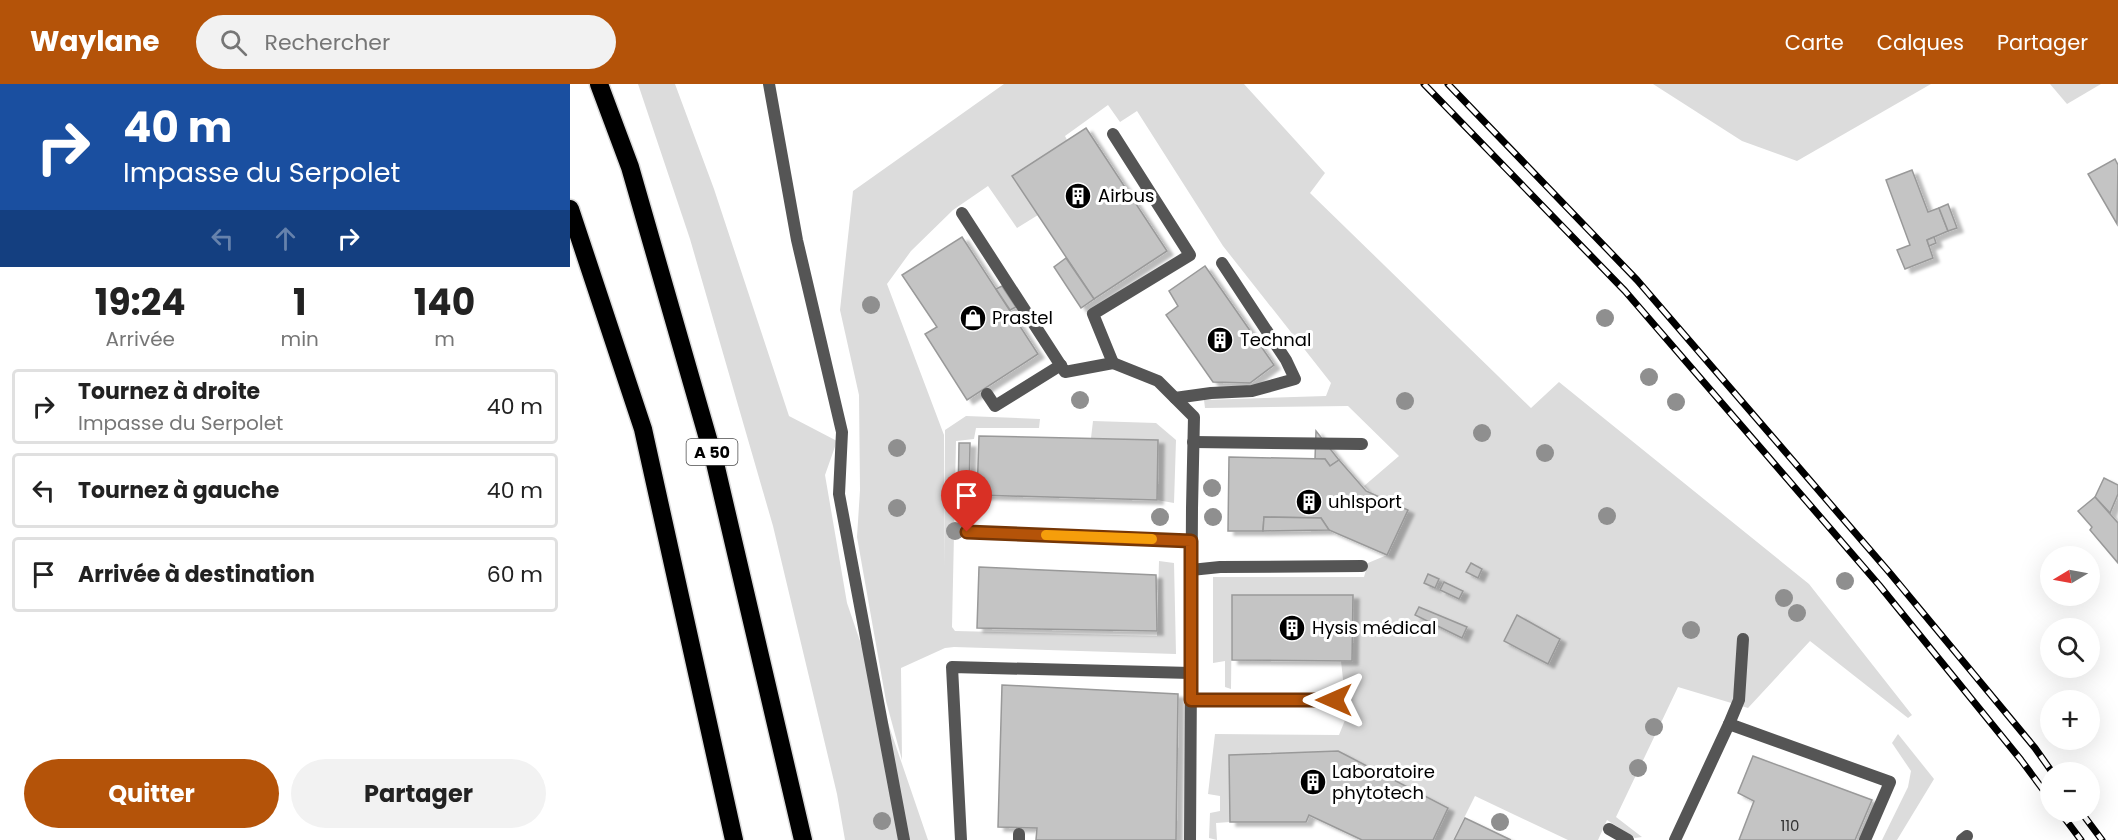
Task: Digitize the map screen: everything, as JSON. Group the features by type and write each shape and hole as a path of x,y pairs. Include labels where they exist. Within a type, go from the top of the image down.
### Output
{"highway":[{"name":"A 50","path":"599,84 630,167 715,463 803,840"},
{"path":"570,209 643,429 734,840"}],"street":[{"path":"769,84 797,240 842,432 839,494 904,840"},
{"path":"1113,134 1190,255 1093,314 1113,363"},
{"path":"962,213 1065,372 1113,363 1158,381 1194,417 1191,541 1190,840"},
{"path":"1175,398 1252,391 1295,379 1286,360 1222,263"},
{"path":"987,394 995,406 1061,365"},
{"path":"1193,442 1362,444"},
{"path":"967,532 1191,541"},
{"path":"1191,570 1220,567 1362,566"},
{"path":"1675,840 1739,700 1743,639"},
{"path":"961,840 952,667 1191,673"},
{"path":"1191,700 1334,700"},
{"path":"1729,724 1890,782 1865,840"},
{"path":"1609,829 1628,840"}],"shaded area":[{"path":"638,84 675,84 714,189 789,416 837,441 825,475 847,603 928,840 845,840 837,794 773,526 690,239"},
{"path":"1004,84 1244,84 1325,173 1310,193 1531,408 1559,382 1809,584 1912,715 1908,718 1810,641 1748,708 1678,687 1616,817 1642,837 1635,838 1607,820 1598,840 1568,840 1475,796 1453,840 1433,840 1448,808 1338,751 1229,755 1230,822 1216,823 1217,840 1209,838 1210,813 1220,811 1220,796 1208,794 1215,734 1339,735 1347,715 1341,661 1352,660 1352,595 1232,595 1231,689 1225,687 1225,661 1213,663 1213,577 1364,577 1368,563 1387,555 1408,510 1371,493 1364,486 1399,456 1348,406 1205,408 1204,400 1326,396 1331,383 1223,246 1137,111 1120,122 1108,105 1065,136 1067,140 1013,176 1038,215 1017,228 988,186 953,210 911,251 887,284 944,435 945,567 945,430 966,416 1040,419 1039,428 976,428 974,439 956,441 952,627 955,631 1157,636 1159,561 1174,563 1176,654 945,648 901,668 902,760 886,701 857,537 860,490 859,395 840,310 853,191"},
{"path":"1653,84 1931,84 1797,161 1742,141"},
{"path":"2050,84 2101,84 2067,104"},
{"path":"1093,421 1156,423 1176,440 1174,503 1157,500 1158,440 1091,438"},
{"path":"1898,734 1934,779 1897,840 1882,840 1908,787 1911,771 1892,743"}],"building":[{"name":"Airbus","path":"1086,128 1167,251 1094,299 1012,176"},
{"path":"2115,159 2118,165 2117,224 2088,174"},
{"path":"1912,170 1928,212 1939,208 1948,231 1927,240 1933,258 1905,269 1897,250 1910,245 1886,180"},
{"path":"1948,204 1957,228 1948,231 1939,208"},
{"name":"Prastel","path":"962,237 1038,354 967,400 925,334 937,327 902,275"},
{"path":"1934,237 1936,243 1929,246 1927,240"},
{"path":"1066,258 1094,299 1081,308 1054,267"},
{"name":"Technal","path":"1205,266 1274,365 1250,383 1213,382 1166,315 1178,306 1169,291"},
{"path":"1002,286 1016,307 1010,310 996,289"},
{"path":"1316,431 1339,460 1330,466 1325,459 1315,459"},
{"path":"979,436 1158,440 1157,500 977,495"},
{"path":"959,443 970,443 969,497 958,498"},
{"name":"uhlsport","path":"1229,457 1325,459 1330,466 1339,460 1366,491 1408,510 1387,555 1329,530 1321,518 1264,517 1263,531 1228,531"},
{"path":"2104,478 2118,485 2118,494 2110,513 2095,497"},
{"path":"2095,497 2118,523 2118,563 2090,530 2092,527 2078,511"},
{"path":"1264,517 1321,518 1329,530 1263,531"},
{"path":"1471,563 1482,569 1478,578 1466,572"},
{"path":"979,567 1156,575 1157,631 977,628"},
{"path":"1428,574 1439,579 1435,588 1424,583"},
{"path":"1444,582 1463,591 1459,599 1440,590"},
{"name":"Hysis médical","path":"1232,595 1353,595 1352,661 1232,660"},
{"path":"1419,607 1467,627 1462,638 1415,615"},
{"path":"1517,615 1560,639 1548,664 1504,641"},
{"path":"1002,685 1178,694 1176,840 1036,840 1037,828 998,827"},
{"name":"Laboratoire phytotech","path":"1338,751 1448,808 1433,840 1362,840 1309,815 1306,822 1230,822 1229,755"},
{"path":"1753,756 1872,800 1855,840 1739,840 1754,801 1738,793"},
{"path":"1465,818 1511,840 1454,840"}],"railway":[{"path":"1424,84 1625,291 1879,585 2040,786"},
{"path":"1448,84 1637,280 1889,572 2045,762"},
{"path":"2068,822 2081,840"},
{"path":"2088,822 2102,840"}],"slow traffic":[{"path":"1046,535 1152,539"}],"place":[{"name":"Airbus","path":"1078,196"},
{"name":"Prastel","path":"973,318"},
{"name":"Technal","path":"1220,340"},
{"name":"uhlsport","path":"1309,502"},
{"name":"Hysis médical","path":"1292,628"},
{"name":"Laboratoire phytotech","path":"1313,782"}],"route":[{"path":"967,532 1191,541 1191,700 1334,700"}]}
